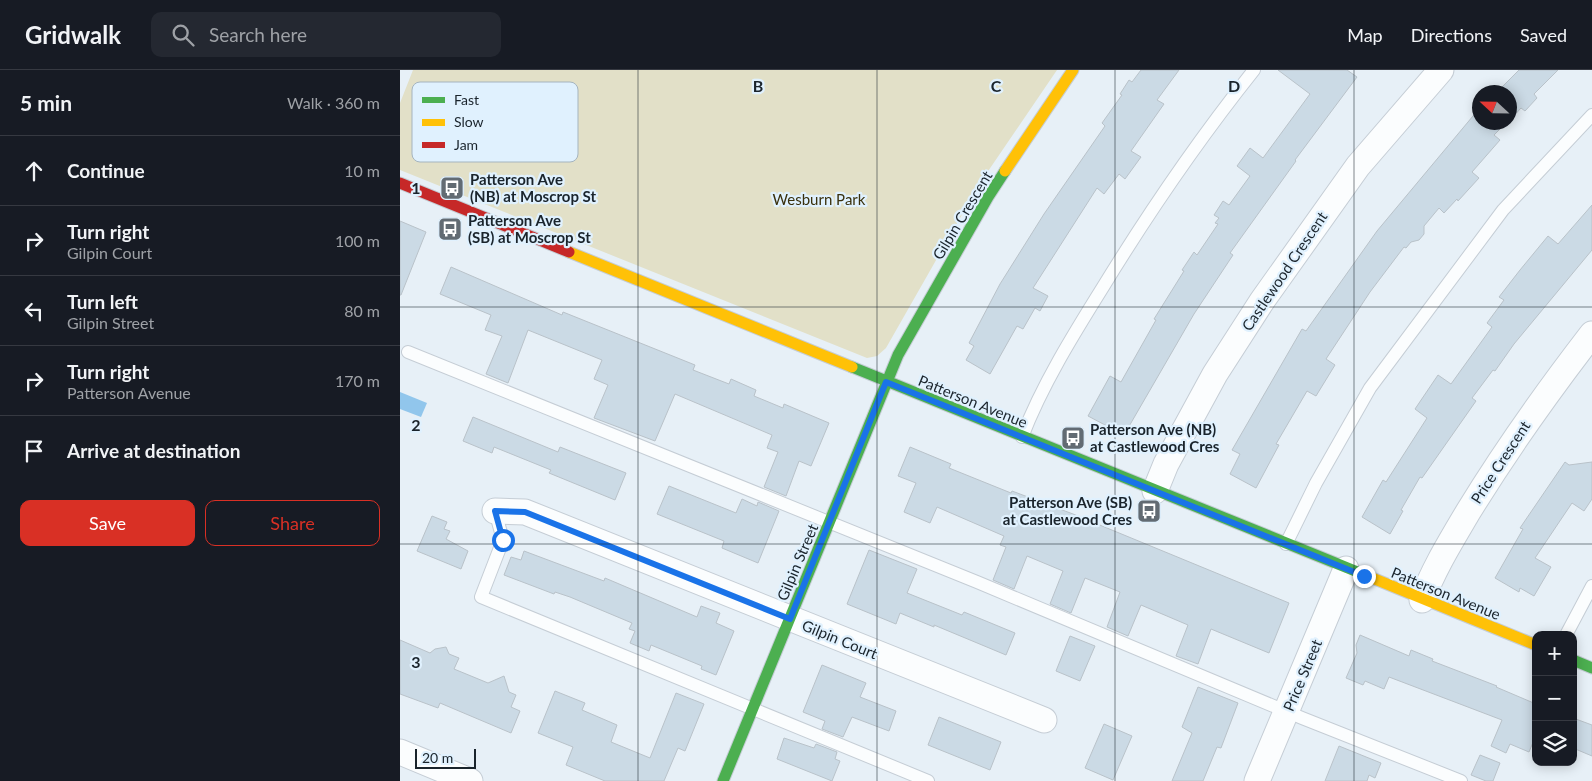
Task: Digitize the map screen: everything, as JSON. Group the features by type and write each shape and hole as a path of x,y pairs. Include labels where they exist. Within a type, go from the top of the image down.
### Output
{"street":[{"name":"Gilpin Crescent","path":"886,382 898,355 988,197 1073,70"},
{"name":"Castlewood Crescent","path":"1155,492 1166,464 1216,374 1262,301 1358,166 1441,70"},
{"name":"Patterson Avenue","path":"400,183 1155,492 1532,643"},
{"name":"Price Crescent","path":"1422,600 1434,570 1488,480 1528,419 1592,334"},
{"name":"Gilpin Street","path":"723,781 886,382"},
{"name":"Gilpin Court","path":"495,511 525,512 1044,720"},
{"name":"Price Street","path":"1257,781 1346,569"},
{"path":"1577,662 1592,668"},
{"path":"400,752 430,774 470,781"}],"lane":[{"path":"1022,437 1028,419 1080,323 1144,220 1254,70"},
{"path":"1286,544 1316,482 1376,381 1503,210 1592,115"},
{"path":"408,352 977,582 1286,711 1461,781"},
{"path":"495,511 503,540 481,597 928,781"},
{"path":"1568,631 1592,586"}],"green space":[{"name":"Wesburn Park","path":"413,70 1057,70 980,183 886,348 877,356 867,358 400,170 400,103"}],"water":[{"path":"400,392 427,403 421,417 400,409"}],"building":[{"path":"1141,70 1179,70 1157,100 1164,104 1131,151 1141,157 1125,179 1119,174 1104,194 1097,188 1033,288 1048,296 1040,311 1035,308 1023,329 1017,326 990,374 966,360 974,346 969,343 1000,284 1044,214 1105,126 1102,123 1122,95 1120,94 1129,80 1132,82"},
{"path":"1278,70 1347,70 1357,77 1295,160 1230,253 1233,255 1194,314 1124,435 1088,416 1110,376 1121,382 1156,320 1154,319 1184,271 1182,270 1194,252 1197,255 1218,224 1215,223 1219,218 1214,215 1223,201 1229,205 1250,176 1237,166 1250,148 1263,158 1310,94"},
{"path":"1519,70 1558,70 1534,94 1537,98 1525,111 1521,108 1517,112 1517,85 1504,85"},
{"path":"1472,117 1472,130 1499,130 1494,135 1500,140 1472,172 1479,178 1444,213 1439,208 1424,226 1424,234 1419,240 1411,242 1406,248 1404,247 1370,292 1326,359 1335,365 1316,396 1307,391 1276,444 1279,445 1256,488 1230,474 1240,454 1232,450 1302,329 1306,331 1377,231"},
{"path":"1592,205 1592,250 1472,398 1476,401 1422,478 1420,477 1390,534 1362,517 1383,480 1386,482 1427,418 1415,409 1438,375 1451,384 1492,327 1487,323 1504,300 1499,297 1520,270 1548,236 1558,244"},
{"path":"400,221 426,232 401,295 400,295"},
{"path":"451,267 562,315 563,312 695,365 693,370 729,384 731,379 756,390 754,396 783,408 784,404 829,423 811,466 799,461 786,496 764,487 778,452 767,448 772,435 675,394 655,441 594,418 608,385 594,379 602,360 528,330 508,383 486,374 502,336 485,330 491,315 440,294"},
{"path":"473,417 558,452 560,447 626,473 615,500 549,473 551,470 494,447 492,453 463,441"},
{"path":"910,447 951,464 949,468 1011,493 1012,491 1073,514 1289,603 1269,653 1211,629 1198,664 1176,656 1188,625 1141,605 1128,636 1107,627 1120,592 1085,578 1071,613 1050,604 1063,571 1027,556 1014,589 993,580 1006,547 1000,545 1004,536 937,507 930,523 904,512 916,483 898,476"},
{"path":"1565,462 1569,465 1592,462 1592,499 1584,511 1572,503 1535,558 1551,567 1534,596 1520,588 1519,592 1495,578 1523,529 1520,528"},
{"path":"669,486 736,513 742,499 757,506 758,502 779,511 758,563 722,548 724,541 657,514"},
{"path":"432,516 447,522 444,529 450,531 446,539 468,551 461,569 417,551"},
{"path":"869,550 917,569 907,593 962,615 964,612 1015,633 1006,655 900,613 896,624 847,604"},
{"path":"524,551 604,581 605,578 697,617 701,606 720,613 716,623 734,631 716,675 701,669 702,666 651,645 649,651 630,643 635,631 629,629 632,623 570,597 555,592 554,594 504,575 511,557 521,560"},
{"path":"1360,635 1409,656 1411,650 1433,659 1432,661 1497,686 1532,702 1532,745 1529,752 1510,744 1506,753 1491,746 1502,720 1389,677 1384,689 1365,681 1363,685 1346,678 1357,653 1356,645"},
{"path":"1070,636 1095,646 1080,681 1056,671"},
{"path":"400,640 430,653 435,649 446,647 449,654 459,658 454,669 488,683 504,676 509,692 516,695 511,707 520,711 511,733 440,703 438,708 400,694"},
{"path":"822,665 866,683 860,697 896,711 889,731 852,717 843,737 822,729 825,721 803,712"},
{"path":"1198,687 1238,703 1221,748 1217,747 1203,781 1172,781 1192,733 1182,727"},
{"path":"555,691 585,703 582,710 617,725 611,742 650,758 676,693 704,704 685,751 678,748 664,781 605,781 566,765 573,747 538,733"},
{"path":"939,717 1001,742 990,770 928,745"},
{"path":"1577,719 1592,725 1592,756 1577,750"},
{"path":"1104,724 1132,736 1113,780 1085,768"},
{"path":"784,738 814,748 816,744 837,752 835,759 840,761 832,781 777,759"},
{"path":"1339,746 1381,763 1375,778 1369,775 1367,781 1325,781"},
{"path":"1480,755 1500,763 1493,781 1486,781 1471,775"}],"traffic: fast":[{"path":"723,781 898,355 988,197 1005,171"},
{"path":"852,367 1365,575"},
{"path":"1577,662 1592,668"}],"traffic: slow":[{"path":"1005,171 1073,70"},
{"path":"569,252 852,367"},
{"path":"1365,575 1532,643"}],"traffic: jam":[{"path":"400,183 569,252"}],"place":[{"name":"Patterson Ave (NB) at Moscrop St","path":"452,188"},
{"name":"Patterson Ave (SB) at Moscrop St","path":"450,229"},
{"name":"Patterson Ave (NB) at Castlewood Cres","path":"1073,438"},
{"name":"Patterson Ave (SB) at Castlewood Cres","path":"1149,511"}],"route":[{"path":"503,540 495,511 525,512 790,619 886,382 1364,576"}]}
